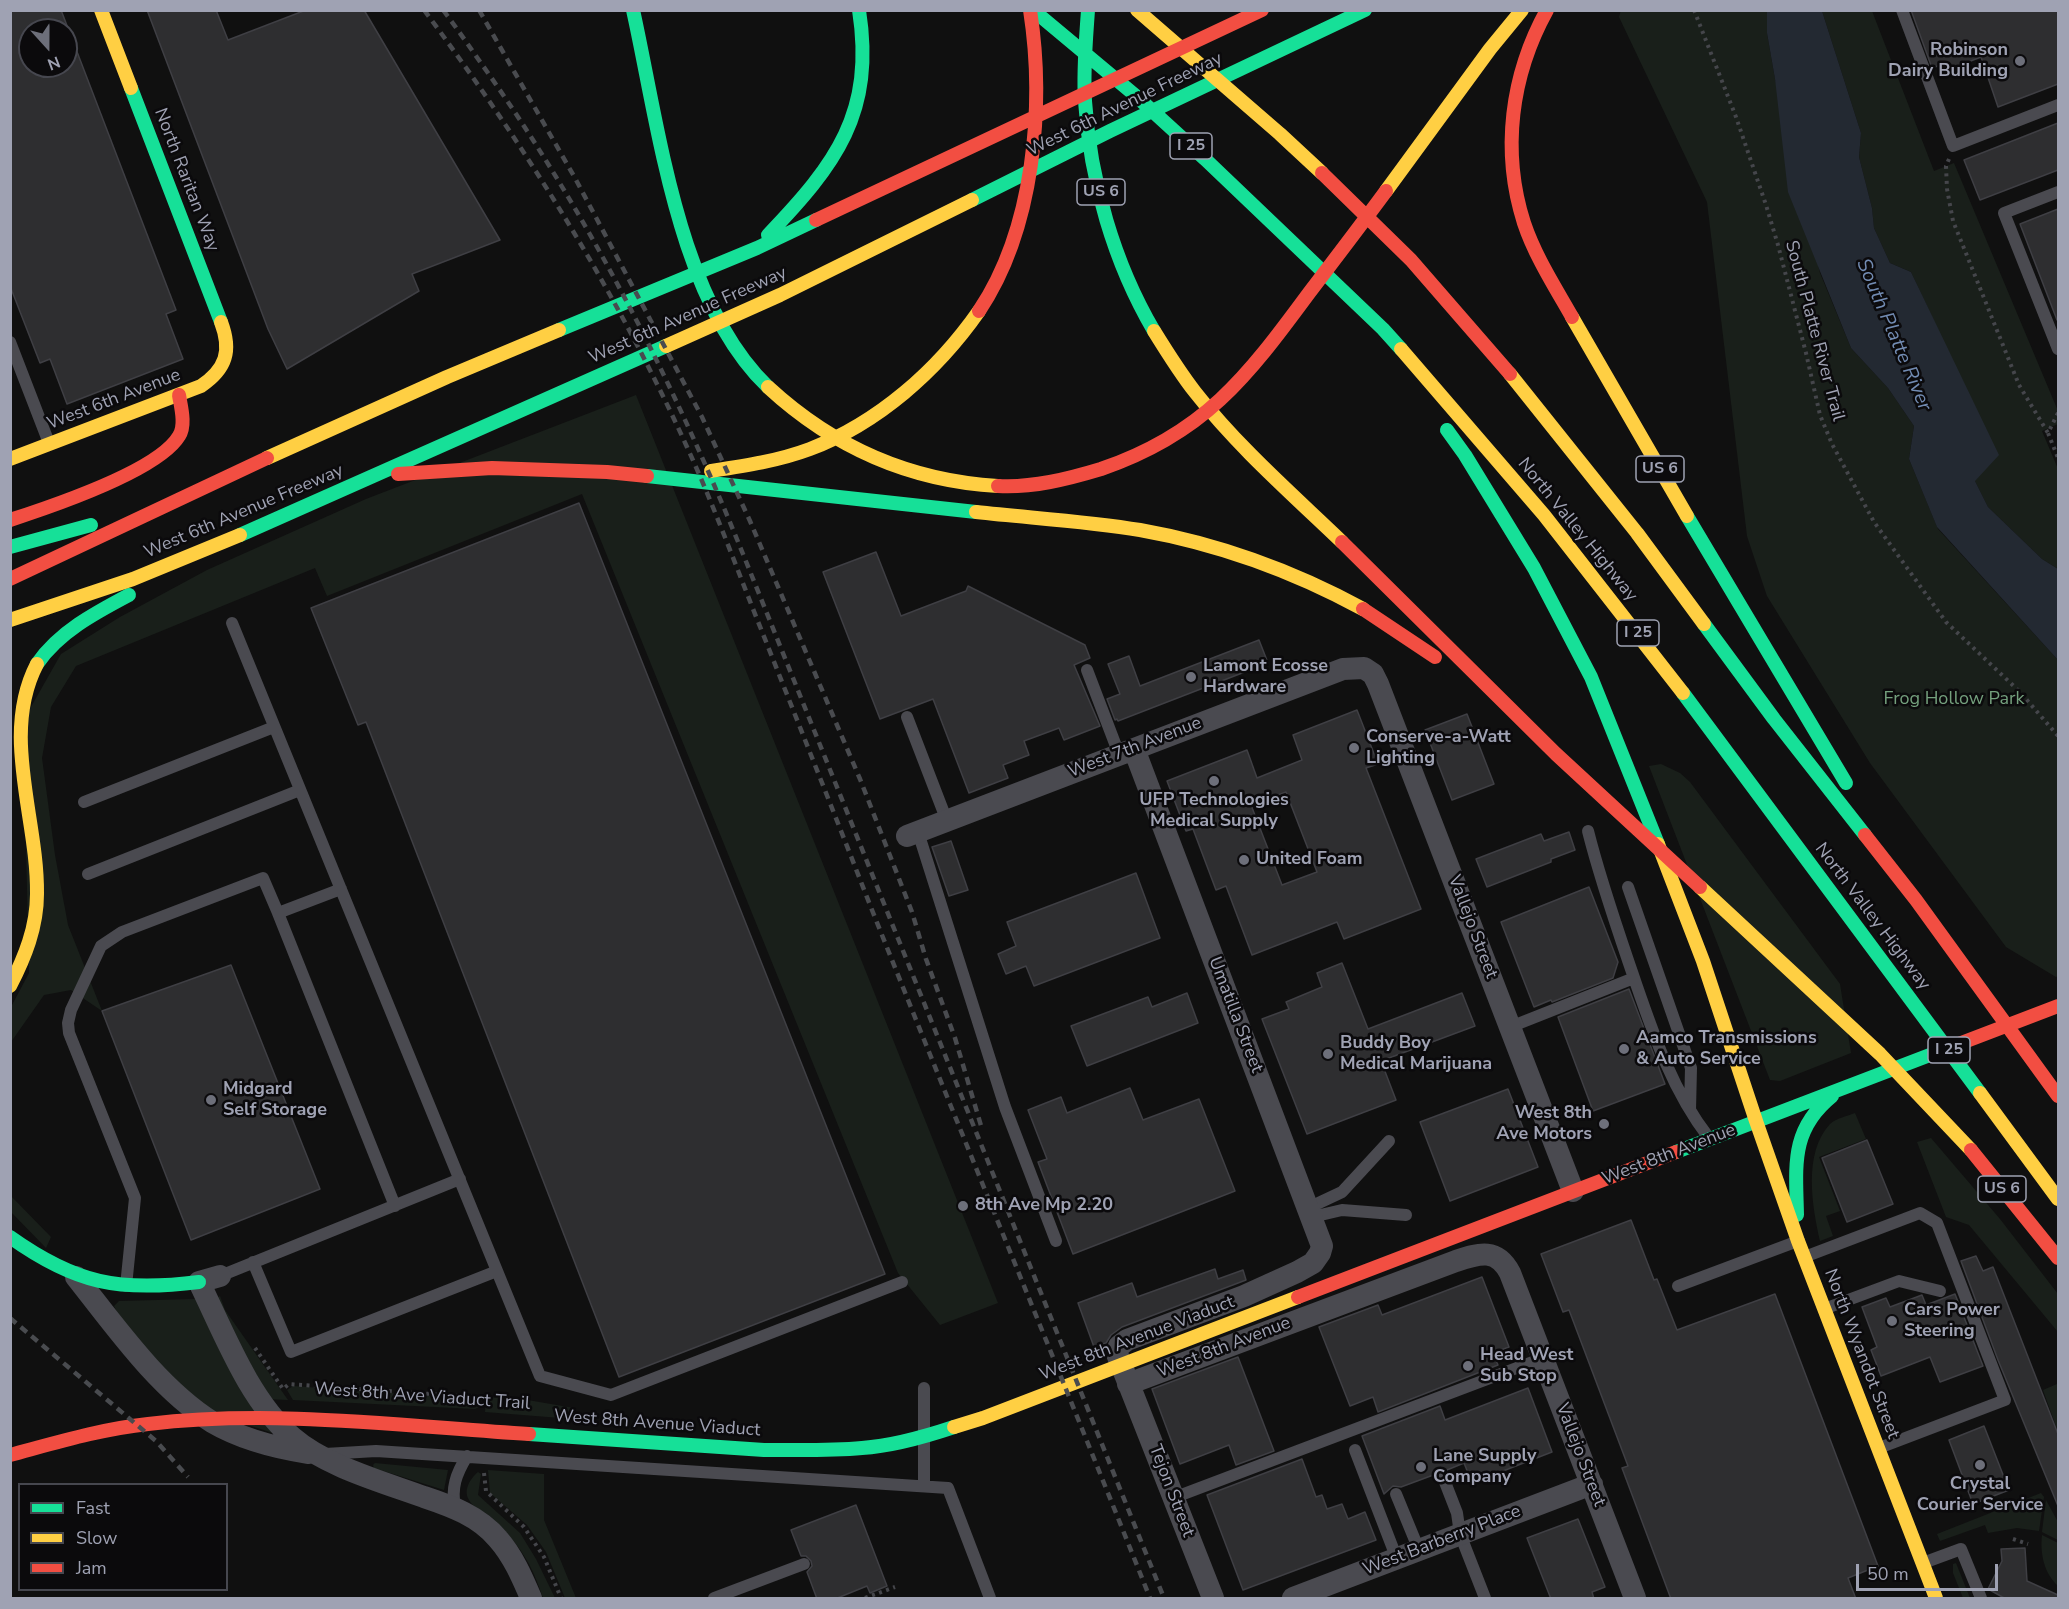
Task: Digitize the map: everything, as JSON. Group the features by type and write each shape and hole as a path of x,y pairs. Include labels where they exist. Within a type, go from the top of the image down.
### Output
{"main road":[{"name":"North Raritan Way","path":"101,10 224,330 226,342 224,365"},
{"path":"633,10 680,219 694,266 714,313 731,342 753,372 773,393 798,413 828,433 874,458 931,478 952,483 999,488 1051,483 1099,471 1135,456 1168,439 1195,421 1238,384 1287,323 1505,29 1522,10"},
{"path":"757,248 814,185 838,151 846,135 858,101 862,77 864,43 858,10"},
{"path":"635,475 736,469 782,459 815,448 857,427 895,401 926,374 958,339 984,303 999,276 1013,239 1024,196 1033,142 1036,100 1036,59 1032,10"},
{"name":"North Valley Highway","path":"1032,10 1136,96 1205,159 1383,329 1418,367 1565,540 1694,708 2058,1199"},
{"name":"US 6","path":"1088,10 1085,65 1086,106 1099,186 1114,239 1128,279 1145,315 1172,361 1197,395 1244,447 1576,773 1845,1021 1945,1120 2058,1258"},
{"path":"1137,10 1297,150 1380,228 1453,306 1536,405 1637,533 1788,737 1916,900 2058,1096"},
{"name":"West 6th Avenue Freeway","path":"10,620 133,579 222,543 780,296 1110,131 1365,10"},
{"name":"US 6","path":"1546,10 1526,53 1518,79 1514,108 1513,163 1518,199 1526,227 1542,264 1710,557 1916,900"},
{"name":"West 6th Avenue Freeway","path":"10,579 78,549 190,493 436,381 757,248 1259,12"},
{"path":"1342,290 1416,388"},
{"name":"West 6th Avenue","path":"10,459 201,386 211,380 224,365"},
{"path":"10,520 65,501 130,472 165,453 180,435 182,417 179,395"},
{"name":"North Wyandot Street","path":"1437,416 1465,454 1529,559 1592,677 1697,943 1797,1241 1936,1599"},
{"path":"375,475 467,468 635,475 1138,530 1190,540 1290,571 1325,587 1397,628 1457,673 1576,773"},
{"path":"10,547 87,526 190,493"},
{"path":"10,986 27,949 36,903 37,882 32,843 12,756 13,723 22,689 40,659 58,639 222,543"},
{"name":"West 8th Avenue","path":"1279,1304 2058,1006"},
{"path":"1797,1241 1796,1174 1800,1138 1804,1125 1823,1102 1845,1088"},
{"path":"10,1237 34,1254 76,1277 98,1283 149,1288 209,1279"},
{"name":"West 8th Avenue Viaduct","path":"10,1455 120,1429 236,1418 331,1421 764,1449 864,1448 916,1439 958,1427 1279,1304"}],"street":[{"name":"West 7th Avenue","path":"913,834 1343,669 1364,668"},
{"name":"Vallejo Street","path":"1364,668 1373,675 1378,684 1573,1191"},
{"name":"Umatilla Street","path":"1126,751 1320,1239 1320,1252 1313,1263 1297,1272"},
{"name":"Vallejo Street","path":"1489,1254 1504,1262 1507,1268 1635,1599"},
{"name":"West 8th Avenue","path":"1128,1384 1456,1261 1474,1255 1489,1254"},
{"name":"Tejon Street","path":"1213,1599 1128,1384 1117,1354 1119,1346 1127,1340 1244,1296 1297,1272"},
{"path":"76,1277 135,1350 196,1411 213,1422 249,1438 289,1450 315,1454"},
{"path":"209,1279 241,1367 267,1410 291,1437 315,1454 374,1479 455,1508 483,1525 499,1539 512,1558 531,1599"},
{"name":"West Barberry Place","path":"1293,1599 1592,1484"}],"lane":[{"path":"1902,10 1953,146 2058,105"},
{"path":"2058,192 2004,213 2058,349"},
{"path":"10,342 50,444"},
{"path":"232,623 540,1376 611,1395 902,1282"},
{"path":"1087,670 1126,751"},
{"path":"907,717 946,821"},
{"path":"84,802 274,727"},
{"path":"88,874 300,790"},
{"path":"1588,831 1600,877 1655,1040 1690,1112 1710,1139"},
{"path":"913,834 1005,1107 1056,1241"},
{"path":"126,1287 135,1198 69,1034 68,1023 71,1010 101,946 123,932 263,878 395,1206"},
{"path":"1628,887 1691,1068 1690,1112"},
{"path":"278,913 341,889"},
{"path":"1510,1027 1634,978"},
{"path":"1310,1212 1342,1192 1389,1141"},
{"path":"209,1279 460,1179"},
{"path":"1310,1212 1342,1210 1406,1215"},
{"path":"1804,1257 1920,1213 1937,1223 1980,1333 2005,1400 1878,1449"},
{"path":"1678,1286 1797,1241"},
{"path":"253,1262 291,1352 497,1271"},
{"path":"1824,1309 1899,1281 1940,1291"},
{"path":"1173,1498 1543,1358"},
{"path":"924,1388 924,1486"},
{"path":"1355,1450 1397,1559"},
{"path":"315,1454 376,1451 948,1488 990,1598"},
{"path":"455,1508 453,1497 455,1480 467,1456"},
{"path":"1443,1477 1457,1513 1460,1534 1485,1599"},
{"path":"1396,1494 1419,1550"},
{"path":"1922,1563 1961,1549 1981,1599"},
{"path":"714,1599 804,1564"}],"path":[{"name":"South Platte River Trail","path":"1694,10 1736,117 1766,205 1798,321 1820,415 1832,444 1874,522 1946,622 2020,692 2058,736"},
{"path":"1953,146 1946,166 1947,189 1953,221 2019,385 2048,433 2058,458"},
{"path":"2048,433 2058,413"},
{"path":"283,1389 289,1384 462,1396 474,1397 481,1404"},
{"path":"484,1470 486,1491 524,1527 544,1557 561,1599"},
{"path":"2013,1539 2028,1544"},
{"path":"865,1599 895,1587"}],"green space":[{"name":"Frog Hollow Park","path":"1621,10 1767,11 1767,33 1775,79 1820,273 1851,348 1888,388 1914,426 1909,459 1938,529 2058,660 2058,976 2056,977 2006,947 1870,763 1767,596 1747,536 1707,202 1619,17"},
{"path":"1822,11 1872,11 1934,171 1954,163 2058,411 2058,424 2042,431 2058,469 2058,569 2042,559 1988,507 1975,481 1935,323 1911,272 1890,263 1874,228 1872,208 1859,157 1861,133"},
{"path":"636,395 998,1303 940,1325 898,1273 582,494 327,596 315,568 76,666 51,707 42,758 55,855 68,925 102,1011 71,990 44,995 11,1042 11,1007 29,973 23,721 61,654 120,617 207,570 366,499"},
{"path":"1661,764 1680,773 1690,782 1840,984 1851,1053 1780,1081 1770,1080 1649,766"},
{"path":"1855,1113 1866,1139 1819,1157 1840,1211 1826,1216 1833,1236 1820,1241 1814,1212 1812,1180 1816,1150 1821,1136 1830,1124"},
{"path":"1931,1138 2000,1219 2058,1294 2058,1332 1969,1225 1946,1217 1917,1142"},
{"path":"10,1195 51,1237 46,1248 11,1212"},
{"path":"220,1296 225,1310 288,1400 267,1399 214,1299"},
{"path":"196,1299 279,1435 202,1410 148,1355 114,1306 119,1301"},
{"path":"2057,1384 2058,1386 2058,1432 2043,1390"},
{"path":"293,1386 472,1399 479,1407 475,1409 293,1400 287,1390"},
{"path":"486,1397 516,1398 574,1408 573,1419 485,1412"},
{"path":"375,1463 448,1470 444,1490 374,1468"},
{"path":"488,1470 544,1474 544,1520 576,1598 565,1598 546,1552 527,1525 490,1493"},
{"path":"478,1472 481,1474 478,1495 520,1533 555,1598 543,1598 531,1568 517,1545 491,1517 469,1500 468,1485"},
{"path":"2041,1493 2044,1497 2039,1531 2017,1528 1988,1533 1985,1525 1940,1541 1937,1534"},
{"path":"2046,1500 2058,1522 2058,1540 2042,1532"},
{"path":"2042,1535 2058,1543 2058,1586 2049,1575 2044,1563"},
{"path":"1956,1563 1970,1598 1963,1598 1953,1573 1953,1564"}],"water":[{"name":"South Platte River","path":"1767,11 1822,11 1861,133 1859,157 1872,208 1874,228 1890,263 1911,272 1999,455 1975,481 1988,507 2042,559 2058,569 2058,660 1937,527 1909,459 1914,426 1888,388 1851,348 1788,192 1775,79 1767,33"}],"building":[{"path":"10,10 61,10 64,18 18,18 18,78 78,78 78,54 176,310 166,314 183,359 67,404 50,359 40,363 10,286"},
{"path":"147,10 216,10 228,40 306,10 364,10 500,240 412,274 419,291 287,369 268,329"},
{"name":"Robinson Dairy Building","path":"1911,10 2058,10 2058,84 1998,107 1981,57 1945,71 1943,64 1932,68"},
{"path":"2058,123 2058,170 1980,200 1964,160"},
{"path":"2058,209 2058,320 2057,320 2020,224"},
{"path":"579,503 885,1274 619,1377 366,722 358,725 311,608"},
{"path":"876,552 901,616 966,591 968,586 1085,645 1090,658 1074,665 1100,726 1064,740 1059,728 1024,741 1029,755 1003,765 1008,778 969,793 933,699 880,719 823,572"},
{"path":"1259,640 1268,663 1118,721 1115,720 1107,699 1120,694 1108,664 1129,656 1140,686"},
{"path":"1357,710 1378,764 1366,768 1421,909 1344,939 1337,922 1252,955 1226,886 1216,890 1193,829 1186,831 1167,781 1247,750 1257,778 1302,760 1293,735","holes":["1286,792 1317,872 1282,885 1251,805"]},
{"path":"1467,714 1494,784 1452,800 1425,730"},
{"path":"1569,832 1575,850 1487,887 1476,859 1541,834 1544,841"},
{"path":"951,841 968,890 949,896 932,847"},
{"path":"1136,873 1160,938 1034,986 1026,966 1006,974 998,954 1016,946 1007,922"},
{"path":"1589,887 1618,962 1613,978 1534,1007 1501,922"},
{"path":"1342,963 1368,1029 1462,993 1475,1026 1381,1061 1396,1100 1307,1134 1262,1019 1289,1009 1286,1002 1322,987 1317,973"},
{"name":"Midgard Self Storage","path":"231,965 320,1189 191,1240 102,1011"},
{"path":"1629,989 1665,1084 1593,1111 1558,1017"},
{"path":"1187,993 1198,1023 1087,1066 1071,1026 1148,997 1152,1007"},
{"path":"1130,1088 1143,1120 1199,1099 1235,1191 1073,1254 1038,1162 1047,1159 1028,1110 1061,1097 1067,1113"},
{"path":"1508,1089 1538,1167 1450,1201 1420,1122"},
{"path":"1867,1140 1893,1204 1847,1222 1822,1158"},
{"path":"1631,1220 1654,1280 1657,1279 1677,1330 1775,1294 1878,1566 1848,1578 1856,1599 1671,1599 1622,1468 1628,1466 1569,1310 1563,1312 1541,1254"},
{"path":"1976,1256 1983,1271 1993,1267 2058,1434 2058,1506 1998,1360 1961,1261"},
{"path":"1215,1269 1218,1279 1243,1270 1246,1280 1122,1327 1111,1335 1106,1343 1094,1347 1078,1303 1132,1283 1137,1297"},
{"path":"1482,1277 1509,1347 1493,1353 1498,1365 1378,1412 1373,1397 1350,1406 1319,1327 1378,1305 1382,1315"},
{"path":"1955,1294 1983,1366 1940,1382 1930,1357 1881,1376 1871,1350 1877,1347 1862,1307 1886,1298 1890,1307 1922,1295 1926,1305"},
{"path":"1238,1357 1274,1451 1236,1465 1229,1445 1180,1464 1152,1389"},
{"path":"1528,1388 1552,1452 1472,1483 1464,1463 1447,1470 1439,1470 1436,1474 1401,1487 1393,1486 1384,1494 1362,1436 1440,1406 1445,1420"},
{"path":"1984,1426 2009,1490 1973,1504 1949,1440"},
{"path":"1302,1459 1316,1497 1322,1495 1327,1509 1342,1504 1348,1519 1365,1512 1376,1540 1243,1590 1207,1495"},
{"path":"856,1505 887,1586 870,1593 867,1586 835,1599 817,1599 807,1572 812,1566 811,1561 806,1556 801,1556 791,1530"},
{"path":"1578,1519 1605,1587 1592,1592 1594,1599 1551,1599 1527,1538"},
{"path":"2025,1548 2027,1581 2058,1595 2058,1599 2006,1599 1988,1589 2002,1561 2001,1549"}],"railway":[{"path":"424,10 498,114 567,221 630,332 687,447 1150,1598"},
{"path":"443,10 526,129 562,187 629,306 689,429 743,554 1164,1598"},
{"path":"479,10 575,178 702,417 750,521 860,779 912,912 926,959 955,1038 982,1129"},
{"path":"10,1318 156,1441 188,1477"}],"traffic: fast":[{"path":"633,10 663,158 676,210 693,261 713,308 737,351 768,387"},
{"path":"768,235 813,184 831,160 845,134 855,108 861,79 862,46 859,10"},
{"path":"1033,10 1136,96 1205,159 1383,329 1401,349"},
{"path":"1088,10 1084,90 1092,161 1098,191 1127,277 1154,331"},
{"path":"972,200 1110,131 1365,10"},
{"path":"131,88 221,322"},
{"path":"559,330 757,248 816,220"},
{"path":"240,535 666,346"},
{"path":"1447,430 1465,455 1534,568 1591,677 1658,844"},
{"path":"647,476 976,512"},
{"path":"1687,516 1846,783"},
{"path":"10,547 91,525"},
{"path":"37,664 67,633 91,616 129,595"},
{"path":"1704,624 1774,719 1865,835"},
{"path":"1683,693 1980,1093"},
{"path":"1676,1152 1956,1045"},
{"path":"1797,1215 1797,1165 1802,1136 1818,1109 1832,1096"},
{"path":"10,1237 56,1265 99,1281 145,1286 199,1282"},
{"path":"529,1434 764,1450 826,1450 885,1445 920,1438 954,1427"}],"traffic: slow":[{"path":"101,10 131,88"},
{"path":"1137,10 1322,173"},
{"path":"1386,191 1490,49 1522,10"},
{"path":"666,346 780,295 972,200"},
{"path":"711,471 786,457 810,449 859,425 882,410 925,374 979,311"},
{"path":"1572,317 1687,516"},
{"path":"10,459 201,386 216,373 224,358 226,342 221,322"},
{"path":"267,458 447,377 559,330"},
{"path":"1154,331 1189,385 1229,432 1342,542"},
{"path":"1401,349 1544,515 1683,693"},
{"path":"1510,374 1637,533 1704,624"},
{"path":"768,387 819,427 874,457 934,477 998,486"},
{"path":"976,512 1120,527 1198,543 1283,571 1363,609"},
{"path":"10,620 133,579 240,535"},
{"path":"10,986 21,964 35,918 36,865 21,748 26,691 37,664"},
{"path":"1658,844 1703,961 1756,1121"},
{"path":"1700,887 1880,1054 1971,1150"},
{"path":"1980,1093 2058,1199"},
{"path":"1756,1121 1798,1241 1936,1598"},
{"path":"954,1427 983,1418 1298,1297"}],"traffic: jam":[{"path":"979,311 998,278 1012,243 1031,166 1036,86 1030,10"},
{"path":"816,220 1262,10"},
{"path":"1547,10 1525,61 1518,87 1513,114 1513,168 1524,223 1546,271 1572,317"},
{"path":"1322,173 1411,260 1510,374"},
{"path":"998,486 1024,486 1050,482 1101,469 1137,455 1168,439 1196,420 1220,399 1265,351 1386,191"},
{"path":"10,520 127,475 167,449 181,432 182,416 179,395"},
{"path":"10,579 267,458"},
{"path":"398,474 492,468 607,472 647,476"},
{"path":"1342,542 1556,754 1700,887"},
{"path":"1363,609 1435,657"},
{"path":"1865,835 1916,900 2058,1096"},
{"path":"1956,1045 2058,1006"},
{"path":"1971,1150 2058,1258"},
{"path":"1298,1297 1676,1152"},
{"path":"10,1455 113,1429 195,1420 243,1418 338,1420 529,1434"}],"place":[{"name":"Robinson Dairy Building","path":"2020,61"},
{"name":"Lamont Ecosse Hardware","path":"1191,677"},
{"name":"Conserve-a-Watt Lighting","path":"1354,748"},
{"name":"UFP Technologies Medical Supply","path":"1214,781"},
{"name":"United Foam","path":"1244,860"},
{"name":"Aamco Transmissions & Auto Service","path":"1624,1049"},
{"name":"Buddy Boy Medical Marijuana","path":"1328,1054"},
{"name":"Midgard Self Storage","path":"211,1100"},
{"name":"West 8th Ave Motors","path":"1604,1124"},
{"name":"8th Ave Mp 2.20","path":"963,1206"},
{"name":"Cars Power Steering","path":"1892,1321"},
{"name":"Head West Sub Stop","path":"1468,1366"},
{"name":"Crystal Courier Service","path":"1980,1465"},
{"name":"Lane Supply Company","path":"1421,1467"}]}
